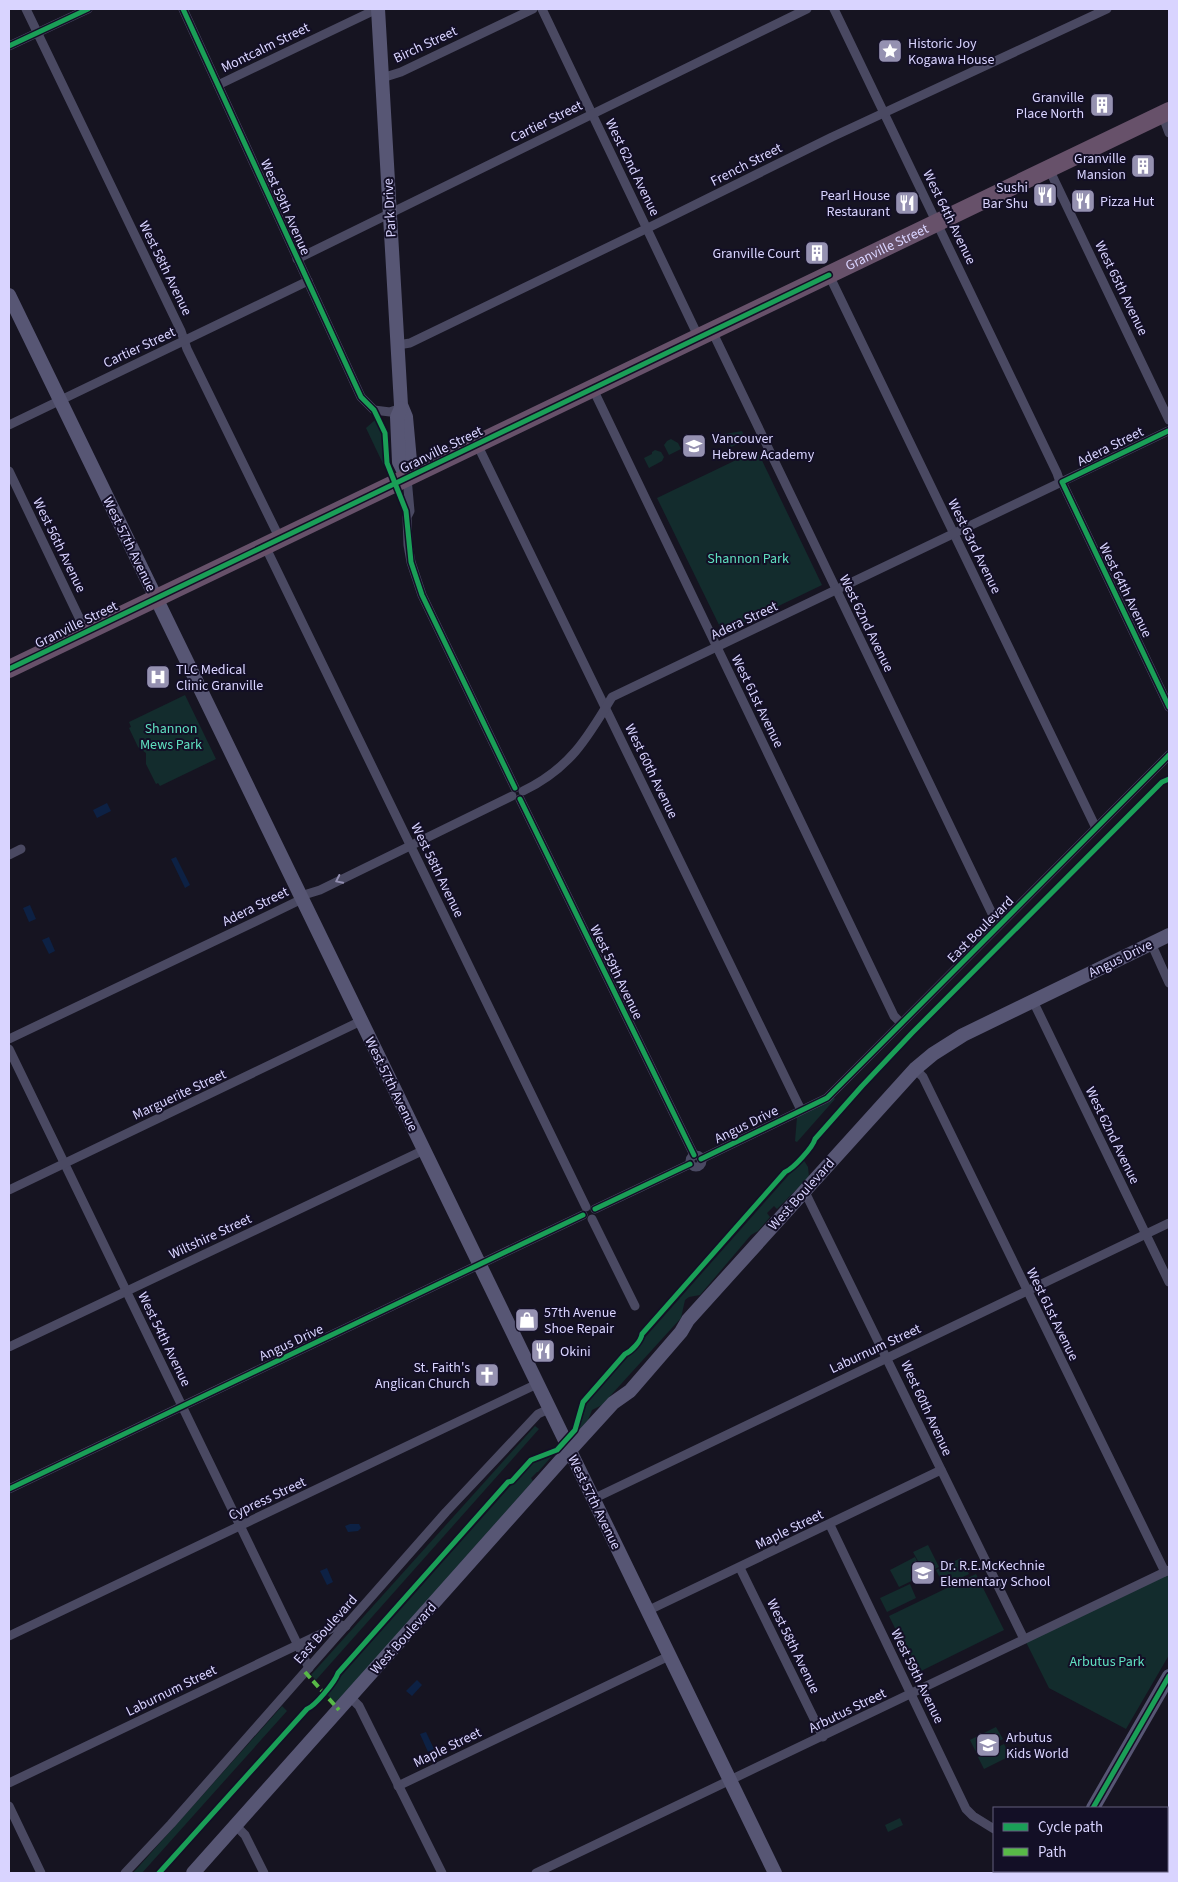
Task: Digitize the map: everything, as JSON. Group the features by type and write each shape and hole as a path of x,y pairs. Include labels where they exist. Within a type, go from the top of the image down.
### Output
{"highway":[{"name":"Granville Street","path":"9,669 1166,113"}],"street":[{"name":"West 58th Avenue","path":"26,9 181,331 272,543 410,846 634,1306"},
{"path":"9,46 88,9"},
{"name":"West 59th Avenue","path":"183,9 365,403 374,410 382,412 390,412 401,408"},
{"name":"Montcalm Street","path":"218,85 378,9"},
{"name":"Park Drive","path":"378,9 401,408 397,417 399,462 407,478"},
{"name":"Birch Street","path":"382,78 401,72 533,9"},
{"name":"West 62nd Avenue","path":"542,9 648,229 705,334 836,591 998,926"},
{"name":"Cartier Street","path":"297,259 807,9"},
{"name":"West 64th Avenue","path":"834,9 1169,707"},
{"name":"French Street","path":"398,345 410,343 648,229 832,137 1107,9"},
{"path":"1166,113 1169,133"},
{"name":"West 65th Avenue","path":"1049,169 1169,420"},
{"name":"West 63rd Avenue","path":"829,275 1096,828"},
{"name":"Cartier Street","path":"9,425 308,281"},
{"name":"West 57th Avenue","path":"9,295 775,1873"},
{"name":"West 61st Avenue","path":"592,389 894,1016 901,1024"},
{"name":"Adera Street","path":"9,1039 302,899 307,894 320,890 550,776 568,762 612,697 1071,478 1169,429"},
{"name":"West 60th Avenue","path":"478,444 801,1110"},
{"name":"West 56th Avenue","path":"9,471 86,632"},
{"path":"1057,473 1071,478"},
{"name":"West 59th Avenue","path":"407,478 410,511 407,517 410,562 422,594 695,1159"},
{"name":"East Boulevard","path":"801,1110 827,1098 1169,755"},
{"path":"9,855 21,849"},
{"name":"Angus Drive","path":"915,1069 948,1044 1033,1000 1169,935"},
{"path":"1151,944 1169,982"},
{"name":"West 62nd Avenue","path":"1033,1000 1169,1282"},
{"name":"Marguerite Street","path":"9,1190 361,1022"},
{"name":"West 54th Avenue","path":"9,1049 309,1668"},
{"name":"West 61st Avenue","path":"915,1069 923,1077 1026,1291 1167,1571"},
{"name":"West Boulevard","path":"193,1873 570,1450 613,1403 630,1391 681,1332 688,1320 915,1069"},
{"name":"Angus Drive","path":"9,1489 589,1213 695,1159 801,1110"},
{"name":"Wiltshire Street","path":"9,1347 424,1150"},
{"name":"West 60th Avenue","path":"804,1190 1024,1638"},
{"name":"Laburnum Street","path":"593,1499 1169,1223"},
{"name":"Cypress Street","path":"9,1636 537,1384"},
{"name":"East Boulevard","path":"126,1873 453,1505 535,1418 549,1409"},
{"name":"Maple Street","path":"647,1612 941,1470"},
{"name":"West 59th Avenue","path":"830,1525 966,1809 973,1816 993,1828"},
{"name":"West 58th Avenue","path":"740,1568 822,1736"},
{"name":"Arbutus Street","path":"536,1873 1167,1571"},
{"name":"Laburnum Street","path":"9,1783 340,1625 346,1626"},
{"name":"Maple Street","path":"398,1786 669,1656"},
{"path":"1094,1807 1169,1676"},
{"path":"350,1697 359,1706 442,1873"},
{"path":"9,1806 42,1873"},
{"path":"236,1826 245,1834 264,1873"}],"green space":[{"path":"375,420 384,435 385,468 366,428"},
{"path":"742,431 746,440 731,447 725,434"},
{"path":"671,439 678,443 681,449 669,455 664,445"},
{"path":"655,450 661,452 664,457 662,461 649,468 644,458"},
{"name":"Shannon Park","path":"757,450 822,585 723,633 657,498"},
{"name":"Shannon Mews Park","path":"185,695 216,759 160,786 158,783 156,784 146,764 146,753 138,747 129,728 131,727 129,722"},
{"path":"833,1097 835,1099 797,1142 795,1141 797,1117"},
{"path":"803,1159 808,1167 809,1177 777,1209 774,1206 767,1213 770,1217 758,1231 751,1235 700,1295 689,1297 685,1300 681,1318 602,1405 592,1410 588,1420 578,1431 587,1403"},
{"path":"535,1426 539,1429 316,1680 311,1675"},
{"path":"552,1456 531,1478 533,1481 335,1704 326,1693 530,1464"},
{"path":"928,1545 939,1567 925,1574 913,1552"},
{"path":"915,1557 924,1575 899,1587 890,1570"},
{"path":"961,1558 969,1574 944,1586 936,1570"},
{"path":"976,1574 1004,1630 917,1673 889,1616"},
{"name":"Arbutus Park","path":"1169,1574 1169,1655 1126,1729 1049,1688 1026,1642"},
{"path":"910,1584 916,1598 887,1612 880,1598"},
{"path":"282,1706 287,1711 142,1873 133,1873"},
{"path":"996,1727 1003,1739 976,1752 970,1740"},
{"path":"1004,1744 1010,1756 984,1769 978,1757"},
{"path":"900,1818 903,1825 888,1832 885,1825"}],"water":[{"path":"107,803 111,811 97,818 93,810"},
{"path":"176,857 190,885 185,888 171,859"},
{"path":"30,905 36,919 29,922 23,908"},
{"path":"49,937 55,951 49,954 42,940"},
{"path":"359,1524 361,1528 358,1531 348,1532 345,1526"},
{"path":"327,1568 333,1582 327,1585 320,1571"},
{"path":"417,1680 422,1685 412,1696 406,1691"},
{"path":"426,1732 434,1749 428,1752 420,1734"}],"marked path":[{"path":"305,1672 339,1710"}],"cycle path":[{"path":"9,46 88,9"},
{"path":"183,9 361,397 374,410 385,433 387,463 406,511 411,562 422,595 515,788"},
{"path":"9,669 829,275"},
{"path":"1168,431 1062,482 1169,707"},
{"path":"701,1159 827,1098 1169,755"},
{"path":"159,1873 307,1709 324,1693 338,1673 508,1482 512,1481 531,1460 557,1450 575,1430 583,1402 625,1354 636,1345 642,1334 785,1172 793,1167 811,1147 815,1139 862,1086 912,1033 1162,782 1169,779"},
{"path":"520,799 694,1155"},
{"path":"595,1209 690,1164"},
{"path":"9,1489 583,1215"},
{"path":"1094,1807 1169,1676"}],"place":[{"name":"Historic Joy Kogawa House","path":"890,51"},
{"name":"Granville Place North","path":"1102,105"},
{"name":"Granville Mansion","path":"1143,166"},
{"name":"Sushi Bar Shu","path":"1045,195"},
{"name":"Pizza Hut","path":"1083,201"},
{"name":"Pearl House Restaurant","path":"907,203"},
{"name":"Granville Court","path":"817,253"},
{"name":"Vancouver Hebrew Academy","path":"694,446"},
{"name":"TLC Medical Clinic Granville","path":"158,677"},
{"name":"57th Avenue Shoe Repair","path":"527,1320"},
{"name":"Okini","path":"543,1351"},
{"name":"St. Faith's Anglican Church","path":"487,1375"},
{"name":"Dr. R.E.McKechnie Elementary School","path":"923,1573"},
{"name":"Arbutus Kids World","path":"988,1745"}]}
